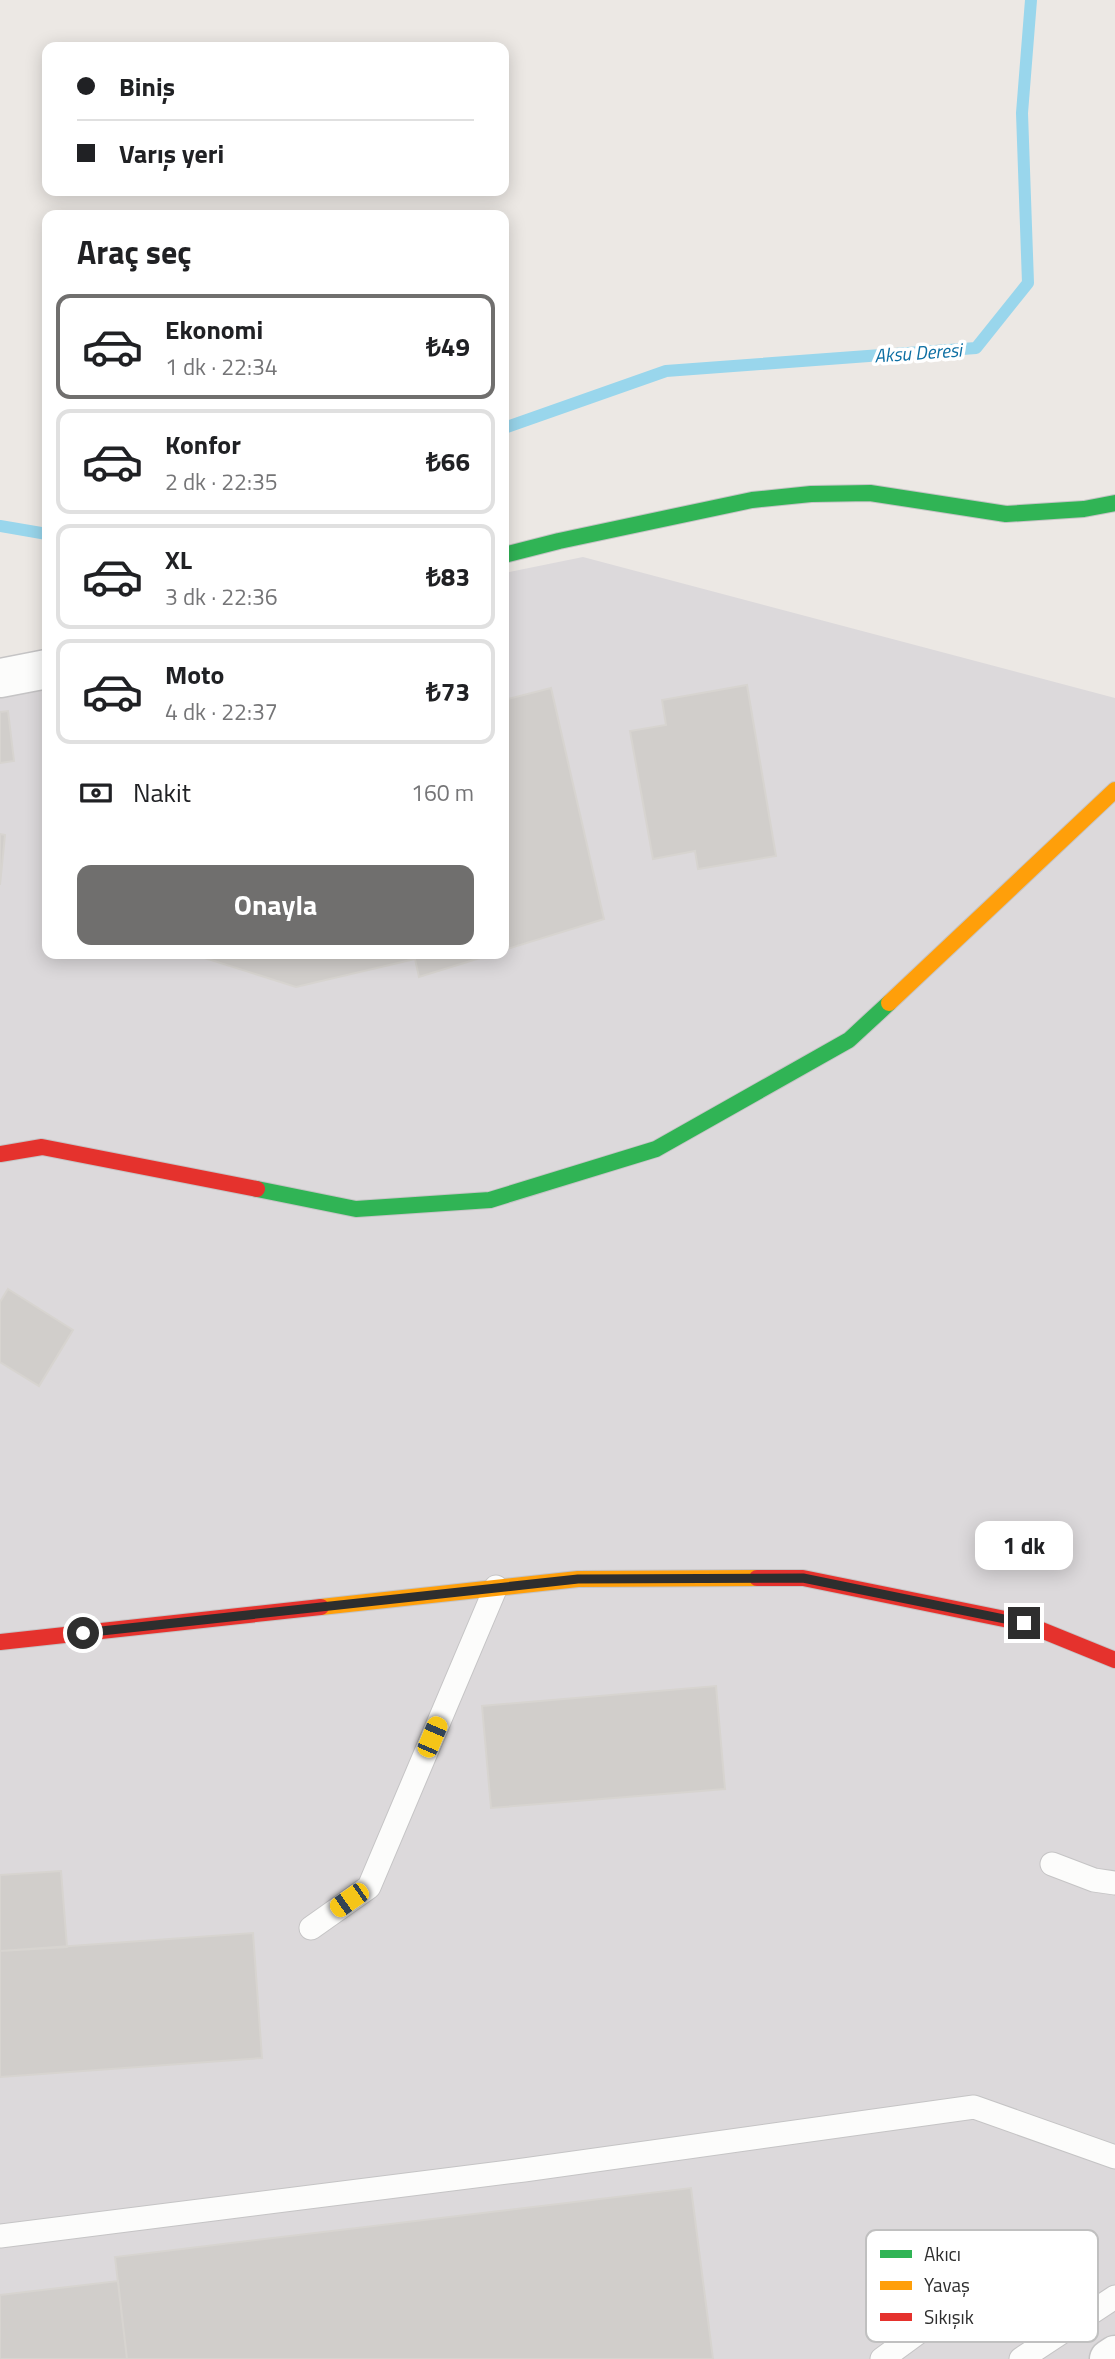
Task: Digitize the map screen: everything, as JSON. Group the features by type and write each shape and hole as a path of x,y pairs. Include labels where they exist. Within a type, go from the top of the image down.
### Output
{"street":[{"path":"509,554 752,500 811,494 870,493 1006,514 1084,509 1115,503"},
{"path":"0,678 42,670"},
{"path":"0,1154 42,1147 356,1209 490,1200 656,1149 849,1040 1115,790"},
{"path":"0,1642 578,1579 803,1578 1024,1623 1115,1660"},
{"path":"1109,2359 1115,2355"}],"lane":[{"path":"311,1928 369,1886 496,1587"},
{"path":"1052,1864 1094,1880 1115,1882"},
{"path":"0,2236 524,2170 974,2107 1115,2157"},
{"path":"1098,2308 1115,2297"},
{"path":"882,2359 905,2342"},
{"path":"1021,2359 1047,2342"}],"shaded area":[{"path":"583,557 1115,698 1115,2359 0,2359 0,674 42,665 42,959 509,959 509,572"}],"building":[{"path":"747,685 776,856 698,869 695,851 653,859 630,731 666,725 662,700"},
{"path":"551,688 604,919 509,948 509,699"},
{"path":"8,711 14,761 0,763 0,712"},
{"path":"0,834 5,835 0,885"},
{"path":"208,959 415,959 296,987"},
{"path":"415,959 477,959 419,977"},
{"path":"8,1289 73,1330 39,1386 0,1362 0,1302"},
{"path":"716,1686 725,1789 491,1808 482,1706"},
{"path":"61,1871 67,1947 0,1951 0,1875"},
{"path":"253,1933 262,2058 0,2077 0,1951"},
{"path":"691,2188 713,2359 127,2359 115,2257"},
{"path":"118,2281 127,2359 0,2359 0,2295"}],"waterway":[{"name":"Aksu Deresi","path":"509,426 666,371 976,348 1028,283 1022,113 1031,0"},
{"name":"Aksu Deresi","path":"0,526 42,533"}],"traffic: fast":[{"path":"509,554 752,500 811,494 870,493 1006,514 1084,509 1115,503"},
{"path":"257,1189 356,1209 490,1200 656,1149 849,1040 889,1003"}],"traffic: slow":[{"path":"889,1003 1115,790"},
{"path":"321,1607 578,1579 757,1578"}],"traffic: jam":[{"path":"0,1154 42,1147 257,1189"},
{"path":"757,1578 803,1578 1024,1623 1115,1660"},
{"path":"0,1642 321,1607"}],"route":[{"path":"83,1633 578,1579 803,1578 1024,1623"}]}
